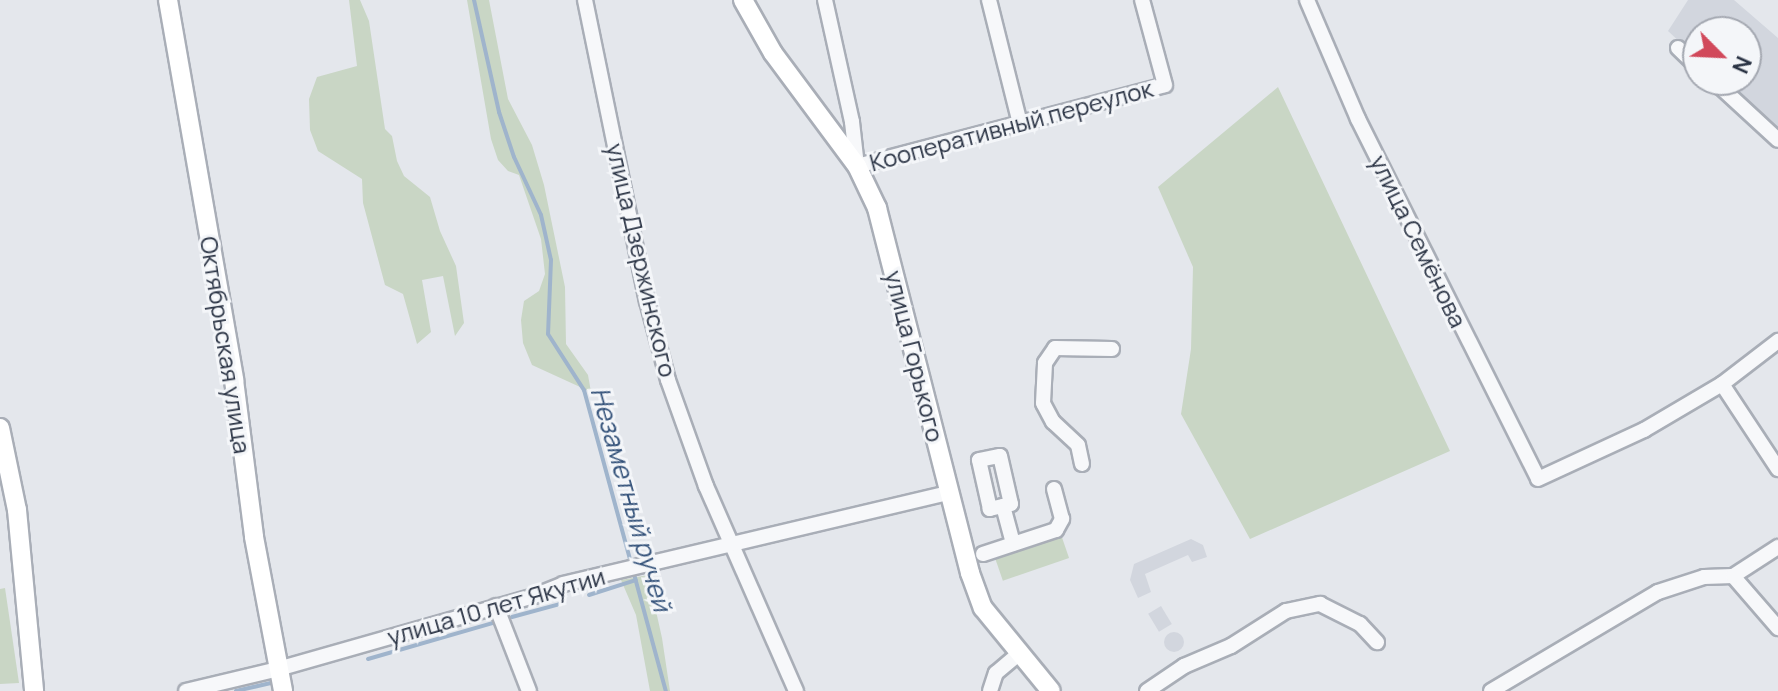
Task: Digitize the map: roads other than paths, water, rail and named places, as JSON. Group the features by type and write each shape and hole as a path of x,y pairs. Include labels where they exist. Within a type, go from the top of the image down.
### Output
{"main road":[{"name":"Октябрьская улица","path":"168,0 234,380 254,537 283,691"},
{"path":"743,0 773,53 857,166"},
{"name":"улица Горького","path":"857,166 877,208 947,493 983,608 1051,691"},
{"path":"0,428 17,510 34,691"}],"street":[{"name":"улица Дзержинского","path":"585,0 647,301 668,380 732,545 796,691"},
{"name":"улица Горького","path":"825,0 852,122 857,166"},
{"path":"989,0 1020,123"},
{"name":"Кооперативный переулок","path":"857,166 1165,85 1142,0"},
{"name":"улица Семёнова","path":"1307,0 1358,119 1538,479 1644,430 1722,384"},
{"path":"1678,48 1682,52"},
{"path":"1730,96 1778,140"},
{"path":"1778,341 1722,384 1778,469"},
{"path":"1082,464 1078,445 1053,422 1043,403 1045,363 1055,348 1112,349"},
{"path":"983,554 1056,530 1062,519 1054,489"},
{"name":"улица 10 лет Якутии","path":"186,691 278,669 629,567 947,493"},
{"path":"1003,506 1013,544"},
{"path":"1491,691 1658,592 1704,577 1733,576 1778,547"},
{"path":"1733,576 1778,628"},
{"path":"1147,691 1184,666 1231,646 1286,611 1320,604 1360,624 1377,642"},
{"path":"496,606 529,691"},
{"path":"990,691 996,673 1019,654"}],"waterway":[{"name":"Незаметный ручей","path":"474,0 499,112 514,157 541,215 551,260 548,334 584,390 666,691"},
{"path":"589,595 636,580"},
{"path":"512,617 564,603"},
{"path":"368,659 496,622"},
{"path":"236,691 274,682"}]}
